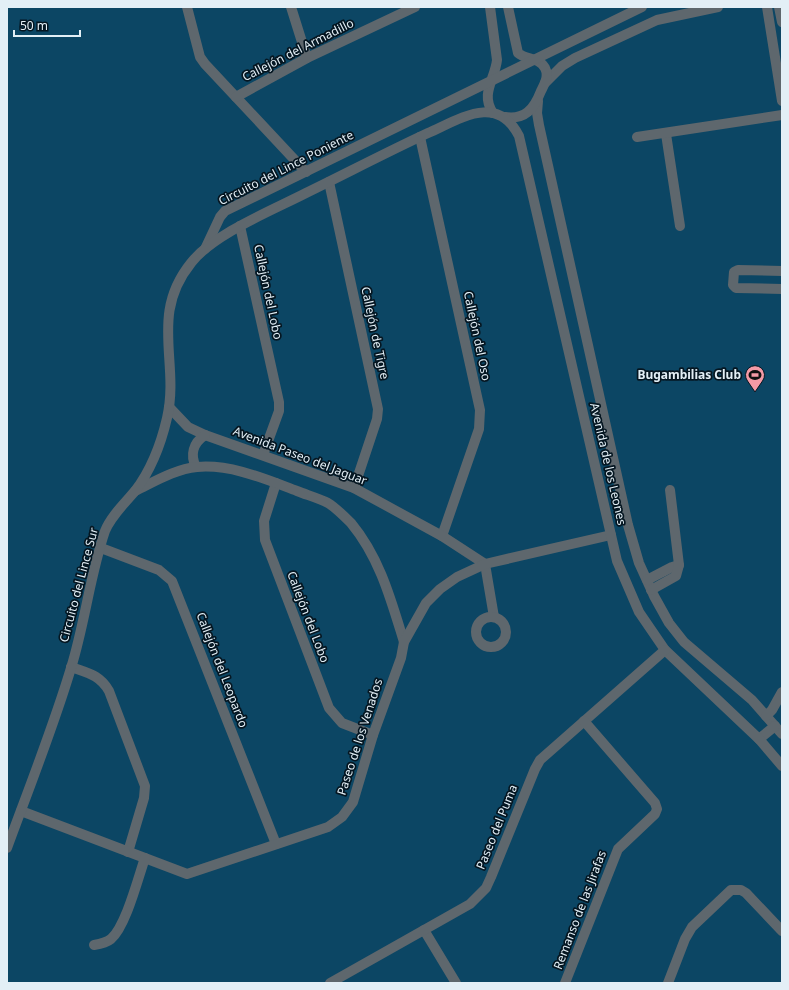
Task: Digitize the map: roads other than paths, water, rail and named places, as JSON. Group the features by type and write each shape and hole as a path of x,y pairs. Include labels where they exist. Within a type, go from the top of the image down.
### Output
{"street":[{"path":"187,7 200,57 205,64 306,172"},
{"path":"291,7 307,58"},
{"name":"Callejón del Armadillo","path":"236,97 394,11 415,7"},
{"path":"490,7 496,60 487,99 493,113"},
{"path":"205,249 240,226 472,113 493,113 514,118 524,115 532,109 538,100 545,83 546,70 542,64 518,53 508,7"},
{"name":"Circuito del Lince Poniente","path":"205,249 220,217 225,211 492,82 642,7"},
{"path":"545,83 562,66 576,58 657,20 707,8 718,7"},
{"path":"767,7 782,101"},
{"path":"779,7 782,22"},
{"name":"Avenida de los Leones","path":"538,100 537,112 539,125 626,517 639,563 651,590 684,642 752,700 782,734"},
{"path":"637,137 666,134 782,115"},
{"name":"Avenida de los Leones","path":"505,117 515,128 519,136 617,560 639,612 665,650 759,739 782,766"},
{"path":"666,134 680,226"},
{"name":"Callejón del Oso","path":"420,137 480,410 479,429 442,536"},
{"name":"Callejón de Tigre","path":"329,182 378,409 377,419 354,488"},
{"name":"Callejón del Lobo","path":"240,226 279,402 279,411 263,455"},
{"name":"Circuito del Lince Sur","path":"7,848 72,667 106,529 122,506 135,491 154,460 169,407 167,326 169,305 182,275 193,260 205,249"},
{"path":"782,271 738,270 734,272 733,277 733,285 736,288 782,289"},
{"name":"Avenida Paseo del Jaguar","path":"169,407 188,427 205,435 354,488 442,536 485,564"},
{"path":"196,467 193,459 193,450 198,441 205,435"},
{"path":"135,491 166,477 196,467 232,469 276,483 329,504 350,523 371,551 386,583 404,642"},
{"name":"Callejón del Lobo","path":"276,483 264,521 265,540 329,708 342,723 373,735"},
{"path":"651,590 676,576 679,566 670,490"},
{"name":"Paseo de los Venados","path":"21,811 186,874 328,827 350,808 359,788 373,735 401,658 404,642 426,603 440,589 457,577 485,564 611,535"},
{"name":"Callejón del Leopardo","path":"101,548 158,570 172,581 276,844"},
{"path":"485,564 494,617"},
{"path":"646,580 672,566 679,566"},
{"name":"Paseo del Puma","path":"330,983 470,904 486,888 537,764 665,650"},
{"path":"72,667 104,681 144,782 144,798 128,852"},
{"path":"766,716 772,710 782,692"},
{"name":"Remanso de las Jirafas","path":"565,983 618,849 655,814 657,809 655,803 584,721"},
{"path":"759,739 775,726"},
{"path":"94,945 102,944 112,939 122,923 145,858"},
{"path":"668,983 685,939 692,927 732,890 742,890 746,893 782,931"},
{"path":"424,930 456,983"}],"place":[{"name":"Bugambilias Club","path":"755,392"}]}
